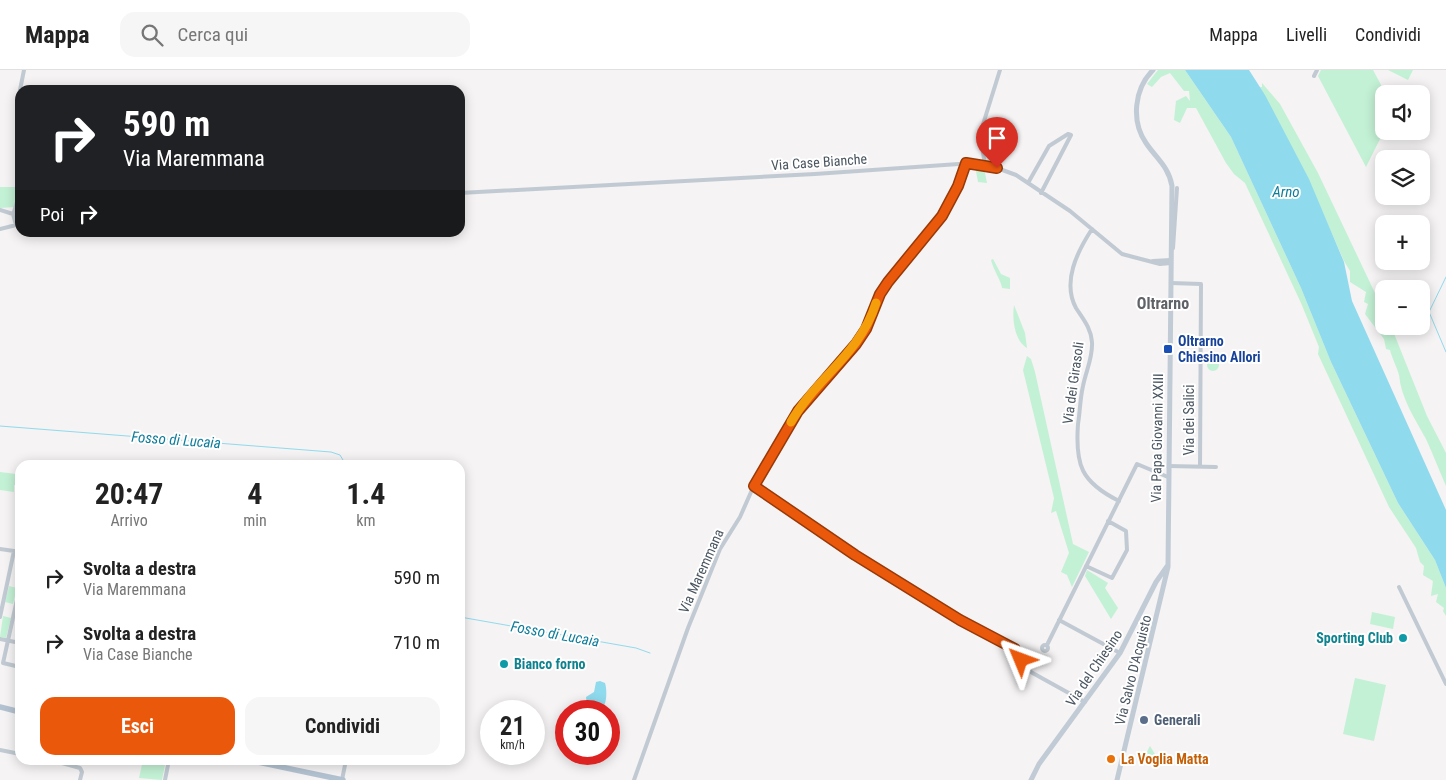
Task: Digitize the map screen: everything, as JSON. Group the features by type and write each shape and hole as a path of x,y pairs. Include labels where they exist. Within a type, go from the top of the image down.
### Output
{"main road":[{"name":"Via Papa Giovanni XXIII","path":"1153,70 1140,91 1137,115 1143,137 1166,168 1171,180 1168,565"},
{"name":"Via del Chiesino","path":"1031,780 1039,764 1120,653 1153,586 1168,565"},
{"name":"Via Salvo D'Acquisto","path":"1117,780 1166,584 1168,565"},
{"path":"0,707 15,711"},
{"path":"272,765 342,780"}],"street":[{"path":"21,85 24,70"},
{"path":"985,165 980,134 1000,70"},
{"path":"1314,76 1317,70"},
{"path":"1028,183 1049,146 1068,134 1071,135 1041,193"},
{"name":"Via Case Bianche","path":"465,193 816,174 966,163 985,165 1010,173 1028,183 1070,211 1122,254 1160,264 1171,273"},
{"name":"Via Maremmana","path":"634,780 688,628 722,544 740,517 754,486 798,411 856,344 866,329 880,294 888,282 942,216 958,186 966,163"},
{"name":"Via Papa Giovanni XXIII","path":"1171,252 1175,233 1177,188"},
{"path":"0,210 8,211 14,215 15,211"},
{"path":"0,229 15,225"},
{"name":"Via dei Girasoli","path":"1092,229 1073,267 1070,282 1072,297 1089,329 1092,342 1091,358 1081,398 1078,456 1082,470 1090,482 1100,491 1119,501"},
{"name":"Via Case Bianche","path":"1151,261 1171,262"},
{"name":"Via Case Bianche","path":"1160,264 1171,262"},
{"name":"Via dei Salici","path":"1171,283 1201,284 1200,466"},
{"path":"1047,645 1138,463 1168,477"},
{"name":"Via dei Salici","path":"1168,466 1216,467"},
{"path":"754,486 855,555 960,620 1015,649 1021,657 1020,666 1085,702"},
{"path":"1086,566 1112,578 1127,551 1126,531 1108,521"},
{"path":"0,549 14,551 0,616"},
{"path":"1399,587 1446,684"},
{"path":"15,611 3,663 15,666"},
{"path":"1059,620 1120,653"},
{"path":"0,639 15,642"},
{"path":"0,750 15,753"},
{"path":"69,765 80,768 82,772 80,780"},
{"path":"165,780 168,765"},
{"path":"342,780 345,765"}],"green space":[{"path":"1158,70 1185,70 1231,137 1301,288 1331,362 1398,503 1435,560 1446,588 1446,616 1443,611 1444,608 1436,602 1438,594 1431,596 1433,581 1423,575 1424,566 1420,562 1416,548 1389,507 1318,354 1319,347 1301,303 1245,183 1234,174 1226,163 1196,108 1187,108 1180,123 1174,120 1176,101 1186,96 1190,101 1189,91 1184,91 1170,73 1161,77 1152,87 1147,84"},
{"path":"1321,70 1373,70 1381,85 1375,85 1375,140 1380,140 1366,167 1318,76"},
{"path":"1388,70 1413,70 1408,80"},
{"path":"1262,83 1280,104 1318,173 1375,293 1375,327 1365,314 1368,304 1364,302 1366,292 1350,282 1350,271 1308,179 1260,87 1262,87"},
{"path":"975,166 984,168 987,183 978,182"},
{"path":"0,187 15,187 15,207 0,208"},
{"path":"993,259 1001,274 1010,278 1010,289 1002,288 992,264 991,260"},
{"path":"1014,305 1025,333 1027,348 1019,340 1015,329"},
{"path":"1381,335 1395,335 1427,416 1446,453 1446,486 1426,439 1406,400 1390,350 1386,349 1384,339"},
{"path":"1027,356 1031,359 1035,372 1073,544 1089,552 1072,587 1067,575 1061,572 1069,553 1056,511 1051,513 1054,498 1023,370"},
{"path":"1211,359 1215,359 1219,365 1215,371 1211,371 1207,367 1207,363"},
{"path":"0,472 15,474 14,492 0,490"},
{"path":"1087,570 1108,583 1105,588 1118,608 1111,619 1085,576"},
{"path":"9,586 15,588 13,604 5,602"},
{"path":"1372,612 1395,617 1393,629 1370,624"},
{"path":"3,616 11,618 6,638 0,637"},
{"path":"1355,678 1386,685 1374,741 1343,734"},
{"path":"1150,746 1161,764 1161,766 1142,761"},
{"path":"142,765 165,765 162,780 139,778"}],"water":[{"name":"Arno","path":"1185,70 1249,70 1265,95 1309,179 1344,262 1352,301 1446,510 1446,588 1435,560 1398,503 1331,362 1301,288 1231,137"},
{"path":"596,682 605,683 605,700 586,700 586,697 594,692"}],"waterway":[{"path":"1446,277 1429,312 1446,352"},
{"name":"Fosso di Lucaia","path":"0,426 331,452 340,455 343,460"},
{"name":"Fosso di Lucaia","path":"465,618 636,648 650,653"}],"slow traffic":[{"path":"791,422 806,399 856,344 866,329 876,303"}],"place":[{"name":"Oltrarno Chiesino Allori","path":"1168,349"},
{"name":"Sporting Club","path":"1403,638"},
{"name":"Bianco forno","path":"504,664"},
{"name":"Generali","path":"1144,720"},
{"name":"La Voglia Matta","path":"1111,759"}],"district":[{"name":"Oltrarno","path":"1163,303"}],"route":[{"path":"997,168 966,163 958,186 942,216 932,231 888,282 880,294 866,329 856,344 798,411 759,474 754,486 855,555 918,595 1015,649 1020,655 1021,660"}]}
